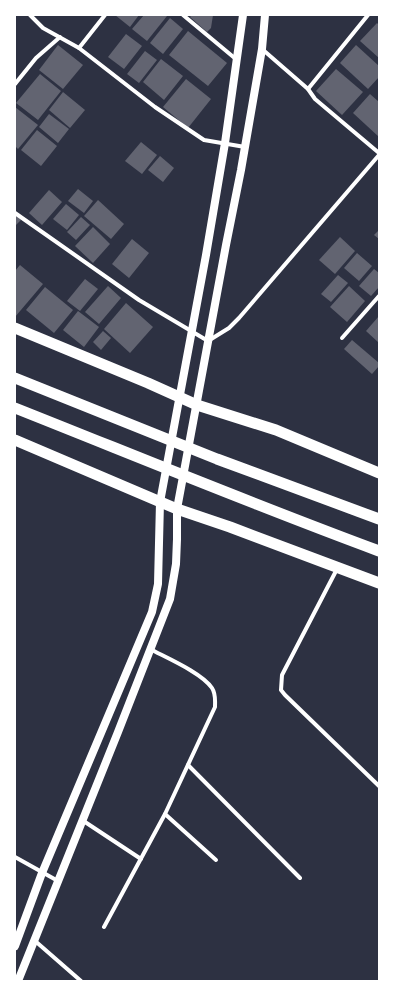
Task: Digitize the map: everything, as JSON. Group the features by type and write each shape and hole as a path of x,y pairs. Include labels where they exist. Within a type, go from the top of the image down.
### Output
{"highway":[{"path":"15,328 148,383 197,406 276,430 379,473"},
{"path":"15,378 218,459 379,519"},
{"path":"15,408 158,464 207,485 379,551"},
{"path":"15,440 177,509 230,527 379,583"}],"main road":[{"path":"15,946 42,873 152,612 158,584 160,502 192,332 225,143 243,15"},
{"path":"18,981 33,940 58,882 170,599 176,564 177,509 245,147 262,48 265,15"},
{"path":"152,612 163,616"}],"street":[{"path":"30,15 43,28 79,48 155,107 204,140 245,147"},
{"path":"79,48 105,15"},
{"path":"183,15 237,60"},
{"path":"308,89 368,15"},
{"path":"15,84 36,58 60,37"},
{"path":"15,214 139,300 208,341 229,328 379,154 315,99 308,89 262,48"},
{"path":"342,338 379,296"},
{"path":"337,568 282,675 281,690 379,786"},
{"path":"104,927 165,814 215,706 216,698 212,688 202,678 150,649"},
{"path":"188,765 300,878"},
{"path":"165,814 216,860"},
{"path":"82,819 141,859"},
{"path":"15,857 58,882"},
{"path":"33,940 81,981"}],"building":[{"path":"115,15 139,15 130,27"},
{"path":"144,15 167,16 147,41 132,29"},
{"path":"192,15 213,15 211,28 207,32 190,17"},
{"path":"170,18 183,29 163,54 150,43"},
{"path":"377,23 379,25 379,58 360,41"},
{"path":"188,31 227,63 208,86 169,55"},
{"path":"126,34 142,46 124,69 108,57"},
{"path":"58,45 83,65 63,89 39,70"},
{"path":"356,45 379,66 379,77 368,89 340,63"},
{"path":"145,51 157,60 139,83 127,74"},
{"path":"161,59 183,76 164,100 143,82"},
{"path":"336,69 363,92 342,115 316,91"},
{"path":"40,74 61,91 38,120 16,103"},
{"path":"186,79 211,99 188,128 163,107"},
{"path":"63,92 85,110 70,128 49,110"},
{"path":"370,94 379,102 379,137 353,113"},
{"path":"15,107 38,125 18,149 15,146"},
{"path":"49,114 69,129 58,143 39,127"},
{"path":"37,130 57,146 41,166 21,150"},
{"path":"141,142 157,155 142,174 125,161"},
{"path":"160,156 174,168 163,182 148,170"},
{"path":"78,189 93,201 84,213 68,201"},
{"path":"49,190 62,202 42,225 29,213"},
{"path":"98,200 124,224 111,239 84,216"},
{"path":"66,204 79,215 67,230 53,219"},
{"path":"15,215 21,220 15,226"},
{"path":"81,217 90,225 76,240 67,232"},
{"path":"93,227 110,244 93,263 75,246"},
{"path":"379,230 379,239 374,235"},
{"path":"340,237 355,251 335,274 319,260"},
{"path":"132,239 149,253 129,278 112,264"},
{"path":"357,253 372,266 359,281 344,268"},
{"path":"20,265 43,284 15,317 15,271"},
{"path":"374,269 379,273 379,287 371,296 359,286"},
{"path":"338,275 348,283 331,302 321,294"},
{"path":"85,279 98,289 80,311 67,301"},
{"path":"108,286 121,298 99,324 85,312"},
{"path":"349,286 365,301 347,322 330,307"},
{"path":"45,287 73,310 54,333 26,310"},
{"path":"126,303 153,327 130,353 104,329"},
{"path":"78,311 99,327 84,347 63,330"},
{"path":"379,316 379,343 366,331"},
{"path":"103,331 111,338 101,350 93,342"},
{"path":"352,340 379,363 379,366 372,374 344,349"}]}
